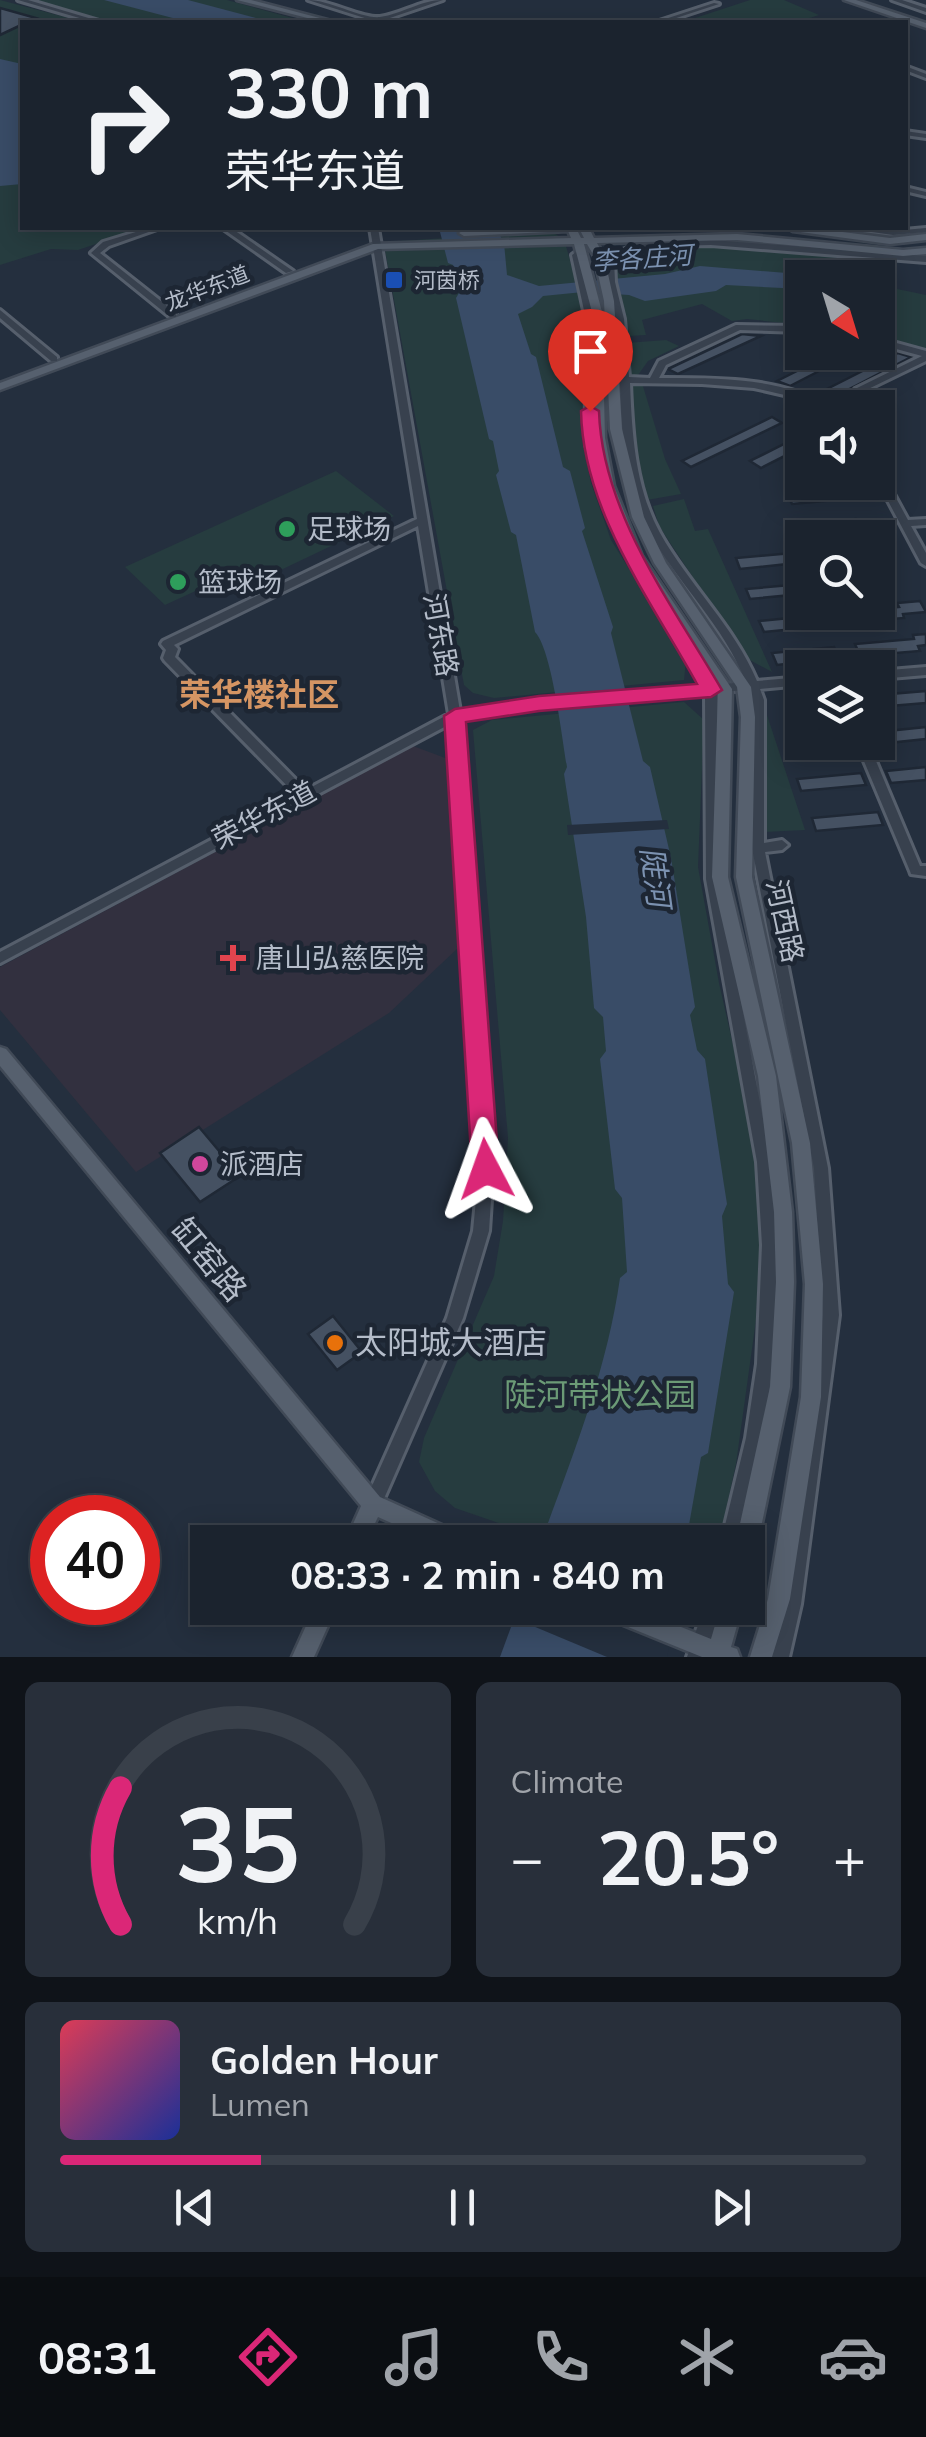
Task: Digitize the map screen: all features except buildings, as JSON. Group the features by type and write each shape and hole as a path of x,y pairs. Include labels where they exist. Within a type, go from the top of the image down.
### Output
{"main road":[{"path":"240,0 323,20"},
{"path":"258,0 340,20"},
{"path":"848,0 926,24"},
{"path":"862,0 926,24"},
{"path":"516,236 557,230"},
{"name":"河西路","path":"572,230 612,300 616,429 638,517 660,563 734,687 748,734 744,877 801,1144 814,1284 811,1397 779,1598 762,1657"},
{"name":"河西路","path":"587,230 593,240 595,274 591,300"},
{"path":"808,230 890,241 926,236"},
{"path":"516,236 578,240 737,236 904,254 926,251"},
{"name":"龙华东道","path":"0,379 376,238 516,236"},
{"name":"龙华东道","path":"0,387 376,238"},
{"name":"河西路","path":"734,687 720,877 767,1076 784,1212 780,1387 752,1525"},
{"path":"720,877 744,877"},
{"name":"缸窑路","path":"0,1054 373,1504"},
{"path":"363,1525 373,1504 419,1525"},
{"path":"303,1657 318,1625"},
{"path":"650,1625 712,1654 725,1625"}],"street":[{"path":"21,0 92,20"},
{"path":"312,0 370,20"},
{"path":"382,20 440,0"},
{"path":"895,0 926,10"},
{"path":"664,20 712,2"},
{"path":"150,230 106,244 95,252 173,315"},
{"path":"229,230 289,271"},
{"path":"870,230 926,236"},
{"name":"河东路","path":"373,1504 456,1318 481,1231 486,1169 455,716 376,238"},
{"path":"576,255 595,274 627,248 682,245 741,245 926,259"},
{"path":"591,300 591,444 605,493 632,557 734,687 758,700 758,848 822,1168 831,1315 792,1604 780,1657"},
{"path":"612,300 630,452 651,526 734,687 712,879 764,1162 770,1245 765,1364 754,1438 734,1525"},
{"path":"0,313 54,359"},
{"path":"653,381 662,362 739,327 785,329"},
{"path":"895,347 926,355"},
{"path":"860,390 926,355"},
{"path":"623,380 744,383 785,395"},
{"path":"892,500 926,564"},
{"path":"303,794 170,658 172,649 166,644 421,521"},
{"path":"905,524 926,522"},
{"path":"895,674 926,671"},
{"path":"734,687 785,682"},
{"name":"荣华东道","path":"0,958 455,716 539,704 734,687"},
{"path":"870,760 916,871 926,871"},
{"path":"758,848 782,845"},
{"path":"712,1654 713,1625"}],"shaded area":[{"name":"唐山弘慈医院","path":"413,746 448,759 458,948 389,1013 136,1172 0,1010 0,967"}],"green space":[{"path":"0,0 76,20 20,20 20,230 137,230 78,250 51,249 0,265"},
{"path":"33,0 227,0 300,20 105,20"},
{"path":"750,0 784,0 819,15 803,20 689,20"},
{"path":"550,231 564,239 582,303 582,439 591,483 611,540 686,660 684,680 494,698 473,693 464,685 385,250 400,241"},
{"path":"712,246 878,260 785,260 785,323 732,321 702,304 642,320 646,335 629,336 612,258 627,250"},
{"path":"895,289 926,295 926,350 895,342"},
{"path":"666,340 679,346 648,361 638,375 629,375 626,343"},
{"path":"642,383 665,459 681,494 647,500 634,451 629,384"},
{"path":"336,471 394,516 228,595 213,583 165,605 125,567"},
{"path":"684,499 695,531 708,529 772,672 746,658 659,526 653,506"},
{"name":"陡河带状公园","path":"684,702 704,720 698,867 753,1133 761,1214 756,1320 736,1464 723,1525 504,1525 455,1508 435,1491 419,1462 424,1438 494,1276 503,1221 508,1138 473,730 492,720"},
{"path":"764,706 805,830 764,832"}],"water":[{"path":"104,0 188,0 263,20 180,20"},
{"path":"0,59 20,64 20,184 0,186"},
{"name":"陡河","path":"440,230 497,230 504,243 507,275 539,286 665,274 700,266 785,273 785,288 726,285 716,291 645,301 629,295 583,292 543,296 518,314 531,354 536,357 563,467 570,471 585,528 582,531 613,627 611,633 643,761 650,767 671,858 695,1007 690,1015 697,1050 705,1059 727,1204 722,1216 728,1284 734,1292 708,1453 701,1457 689,1525 547,1525 588,1412 607,1346 620,1278 627,1272 622,1198 615,1189 600,1059 606,1051 603,1017 594,1008 586,917 556,695 535,632 516,535 511,532 496,475 499,471 493,441 489,439 456,298 459,293 453,265 448,263"},
{"path":"512,1625 568,1625 662,1657 500,1657"}],"pier":[{"path":"667,820 669,829 568,835 567,825"},
{"path":"531,1625 674,1625 667,1657 607,1657"}],"place":[{"name":"河茵桥","path":"394,280"},
{"name":"足球场","path":"287,529"},
{"name":"篮球场","path":"178,582"},
{"name":"唐山弘慈医院","path":"233,958"},
{"name":"派酒店","path":"200,1164"},
{"name":"太阳城大酒店","path":"335,1343"}],"district":[{"name":"荣华楼社区","path":"259,695"}],"route":[{"path":"486,1169 455,716 539,704 711,690 616,523 591,444 590,411"}],"water label":[{"name":"李各庄河","path":"642,258"}]}
